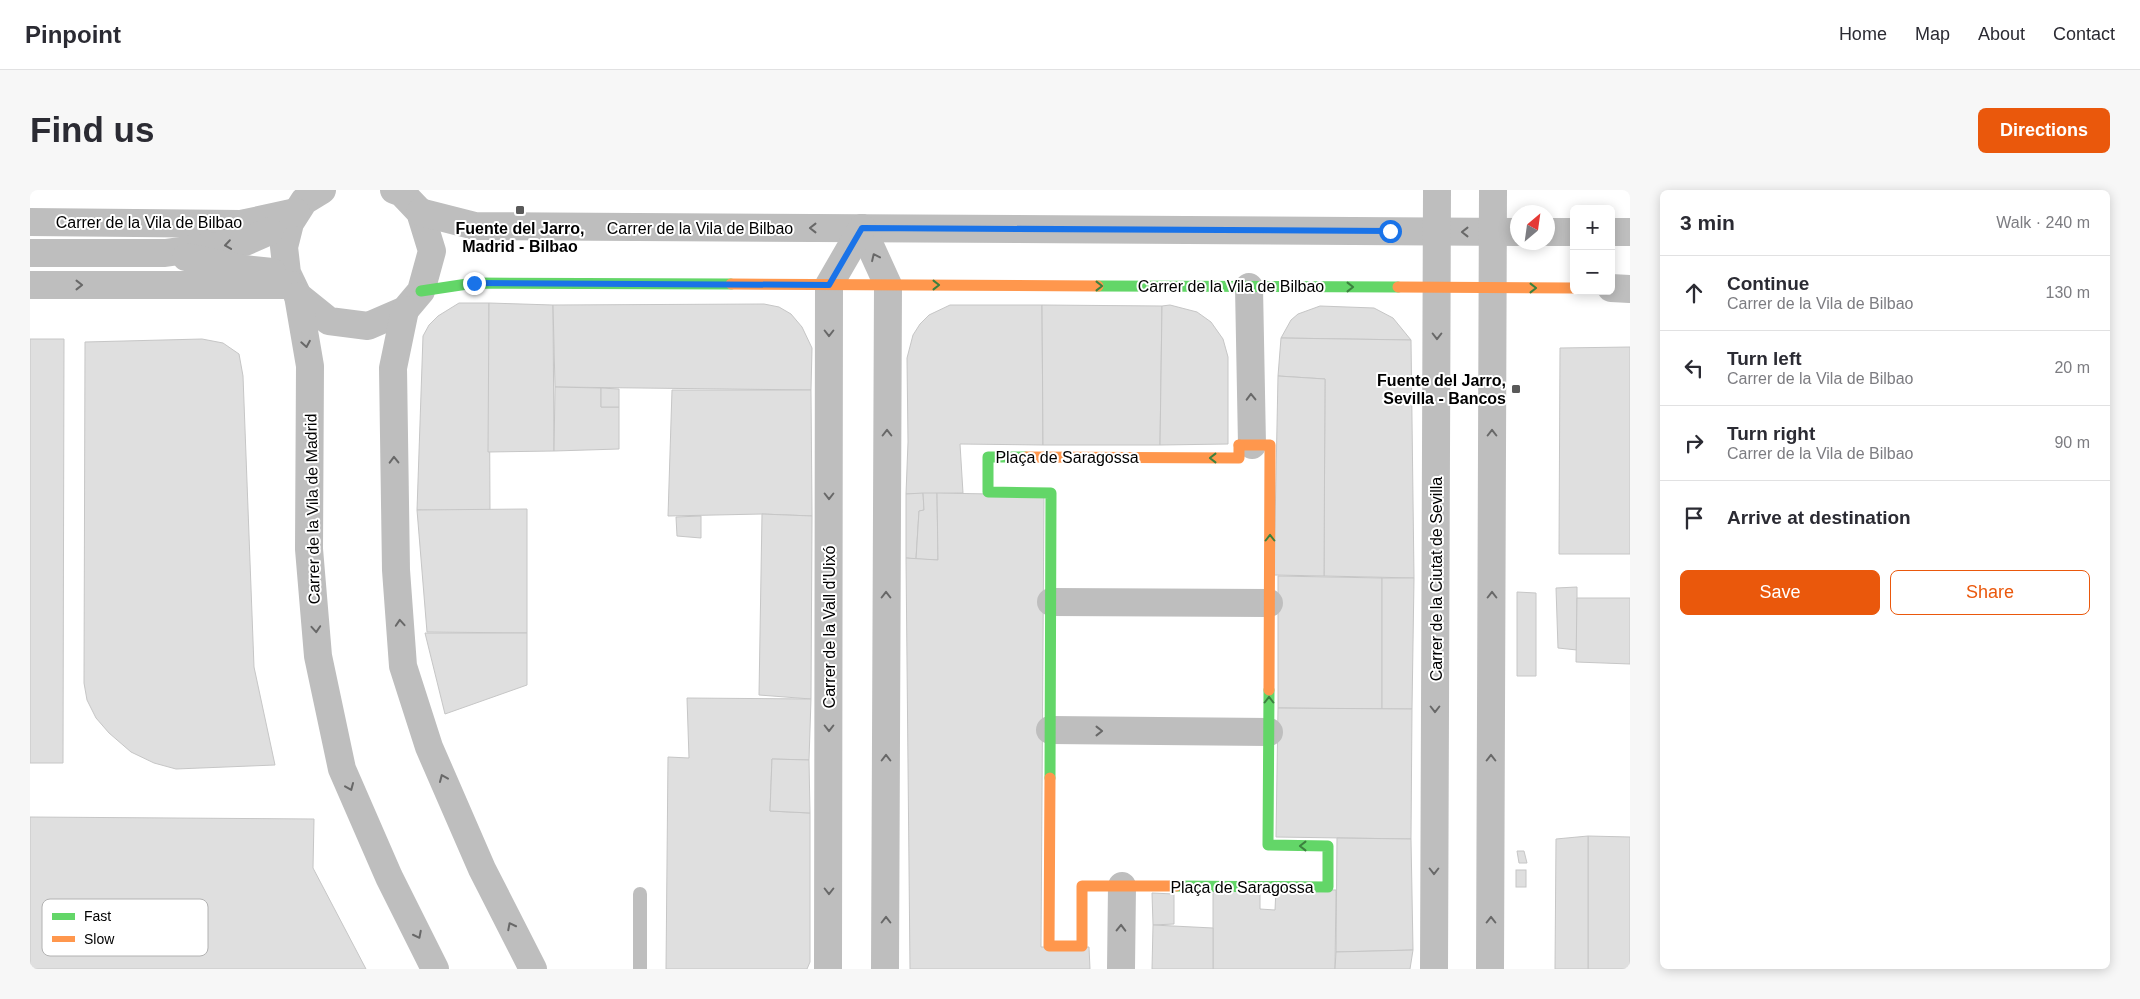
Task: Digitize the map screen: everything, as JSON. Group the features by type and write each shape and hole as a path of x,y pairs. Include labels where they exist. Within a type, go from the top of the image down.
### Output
{"street":[{"name":"Carrer de la Ciutat de Sevilla","path":"1434,969 1437,190"},
{"path":"1490,969 1493,288 1505,232 1493,190"},
{"name":"Carrer de la Vila de Bilbao","path":"404,196 476,226 1505,232"},
{"path":"404,196 432,251 413,300 393,368 396,570 403,666 433,756 482,869 533,969"},
{"name":"Carrer de la Vila de Bilbao","path":"30,222 241,224 304,203"},
{"path":"30,253 165,253 245,242 304,203"},
{"name":"Carrer de la Vila de Madrid","path":"304,203 284,247 310,366 310,549 318,656 342,769 389,877 435,969"},
{"path":"829,285 862,228"},
{"path":"862,228 888,285 885,969"},
{"path":"1555,232 1570,232"},
{"path":"1615,232 1630,232"},
{"path":"165,253 244,269 292,285 329,321 368,326 413,300"},
{"name":"Carrer de la Vila de Bilbao","path":"413,300 474,283 1570,288"},
{"path":"30,285 292,285"},
{"name":"Carrer de la Vall d'Uixó","path":"828,969 829,285"},
{"path":"1248,286 1252,445"},
{"path":"1615,288 1630,288"},
{"name":"Plaça de Saragossa","path":"1239,445 1252,445 1270,445 1268,846 1328,846 1328,887 1082,886 1082,946 1049,946 1051,493 988,492 988,456 1239,458 1239,445"},
{"path":"1050,602 1269,603"},
{"path":"1050,730 1269,732"},
{"path":"1121,969 1122,886"}],"lane":[{"path":"640,894 640,969"}],"building":[{"path":"459,303 489,303 490,511 417,510 423,336 429,325 438,316"},
{"path":"489,303 553,305 554,451 488,452"},
{"path":"764,304 779,307 791,314 802,327 812,348 811,390 555,387 553,305"},
{"path":"950,305 1042,305 1043,445 960,444 963,493 906,494 908,442 907,358 913,335 920,324 929,315"},
{"path":"1042,305 1162,306 1160,445 1043,445"},
{"path":"1170,305 1197,312 1211,322 1223,339 1228,357 1228,444 1160,445 1162,306"},
{"path":"1320,306 1374,308 1393,318 1411,340 1281,338 1291,320 1298,314"},
{"path":"1281,338 1411,340 1414,578 1324,576 1325,379 1278,376"},
{"path":"30,339 64,339 63,763 30,763"},
{"path":"202,339 223,343 239,354 243,376 254,667 275,765 176,769 154,763 131,752 109,733 96,718 87,700 84,683 85,342"},
{"path":"1630,347 1630,554 1559,554 1560,348"},
{"path":"1278,376 1325,379 1324,576 1274,575"},
{"path":"555,387 601,388 601,407 619,407 619,449 554,451"},
{"path":"601,388 619,389 619,407 601,407"},
{"path":"672,390 811,390 812,516 762,514 668,516"},
{"path":"923,493 924,510 919,511 916,559 906,558 906,494"},
{"path":"923,493 937,493 938,560 916,559 919,511 924,510"},
{"path":"937,493 1044,495 1041,947 1089,947 1090,969 910,969 906,558 938,560"},
{"path":"527,509 527,633 427,632 417,510"},
{"path":"762,514 812,516 811,699 759,695"},
{"path":"701,516 701,538 677,536 676,517"},
{"path":"1278,576 1382,578 1382,709 1278,708"},
{"path":"1382,578 1414,578 1412,709 1382,709"},
{"path":"1577,587 1577,650 1558,648 1556,588"},
{"path":"1517,592 1536,593 1536,676 1517,676"},
{"path":"1577,598 1630,598 1630,664 1576,662"},
{"path":"425,633 527,633 527,685 445,714"},
{"path":"687,698 811,699 809,760 772,759 770,811 810,813 810,962 807,969 666,969 668,757 689,758"},
{"path":"1278,708 1412,709 1411,839 1276,837"},
{"path":"772,759 809,760 810,813 770,811"},
{"path":"30,817 314,819 313,868 366,969 30,969"},
{"path":"1588,836 1630,837 1630,969 1588,969"},
{"path":"1588,836 1588,969 1555,969 1556,839"},
{"path":"1337,838 1411,839 1413,950 1336,952"},
{"path":"1517,851 1524,851 1527,863 1519,863"},
{"path":"1516,870 1526,870 1526,887 1516,887"},
{"path":"1260,887 1260,909 1275,910 1276,889 1336,890 1335,969 1213,969 1213,890"},
{"path":"1152,893 1174,894 1174,924 1153,925"},
{"path":"1153,925 1213,928 1213,969 1152,969"},
{"path":"1413,950 1410,969 1335,969 1336,952"}],"traffic: fast":[{"path":"421,291 474,283 731,284"},
{"path":"1098,286 1398,287"},
{"path":"1026,457 988,457 988,492 1051,493 1050,778"},
{"path":"1176,886 1328,887 1328,846 1268,845 1269,690"}],"traffic: slow":[{"path":"731,284 1098,286"},
{"path":"1398,287 1570,288"},
{"path":"1239,445 1270,445 1269,690"},
{"path":"1026,457 1239,458 1239,445"},
{"path":"1050,778 1049,946 1082,946 1082,886 1176,886"}],"place":[{"name":"Fuente del Jarro, Madrid - Bilbao","path":"520,210"},
{"name":"Fuente del Jarro, Sevilla - Bancos","path":"1516,389"}],"route":[{"path":"474,283 829,285 862,228 1390,231"}]}
